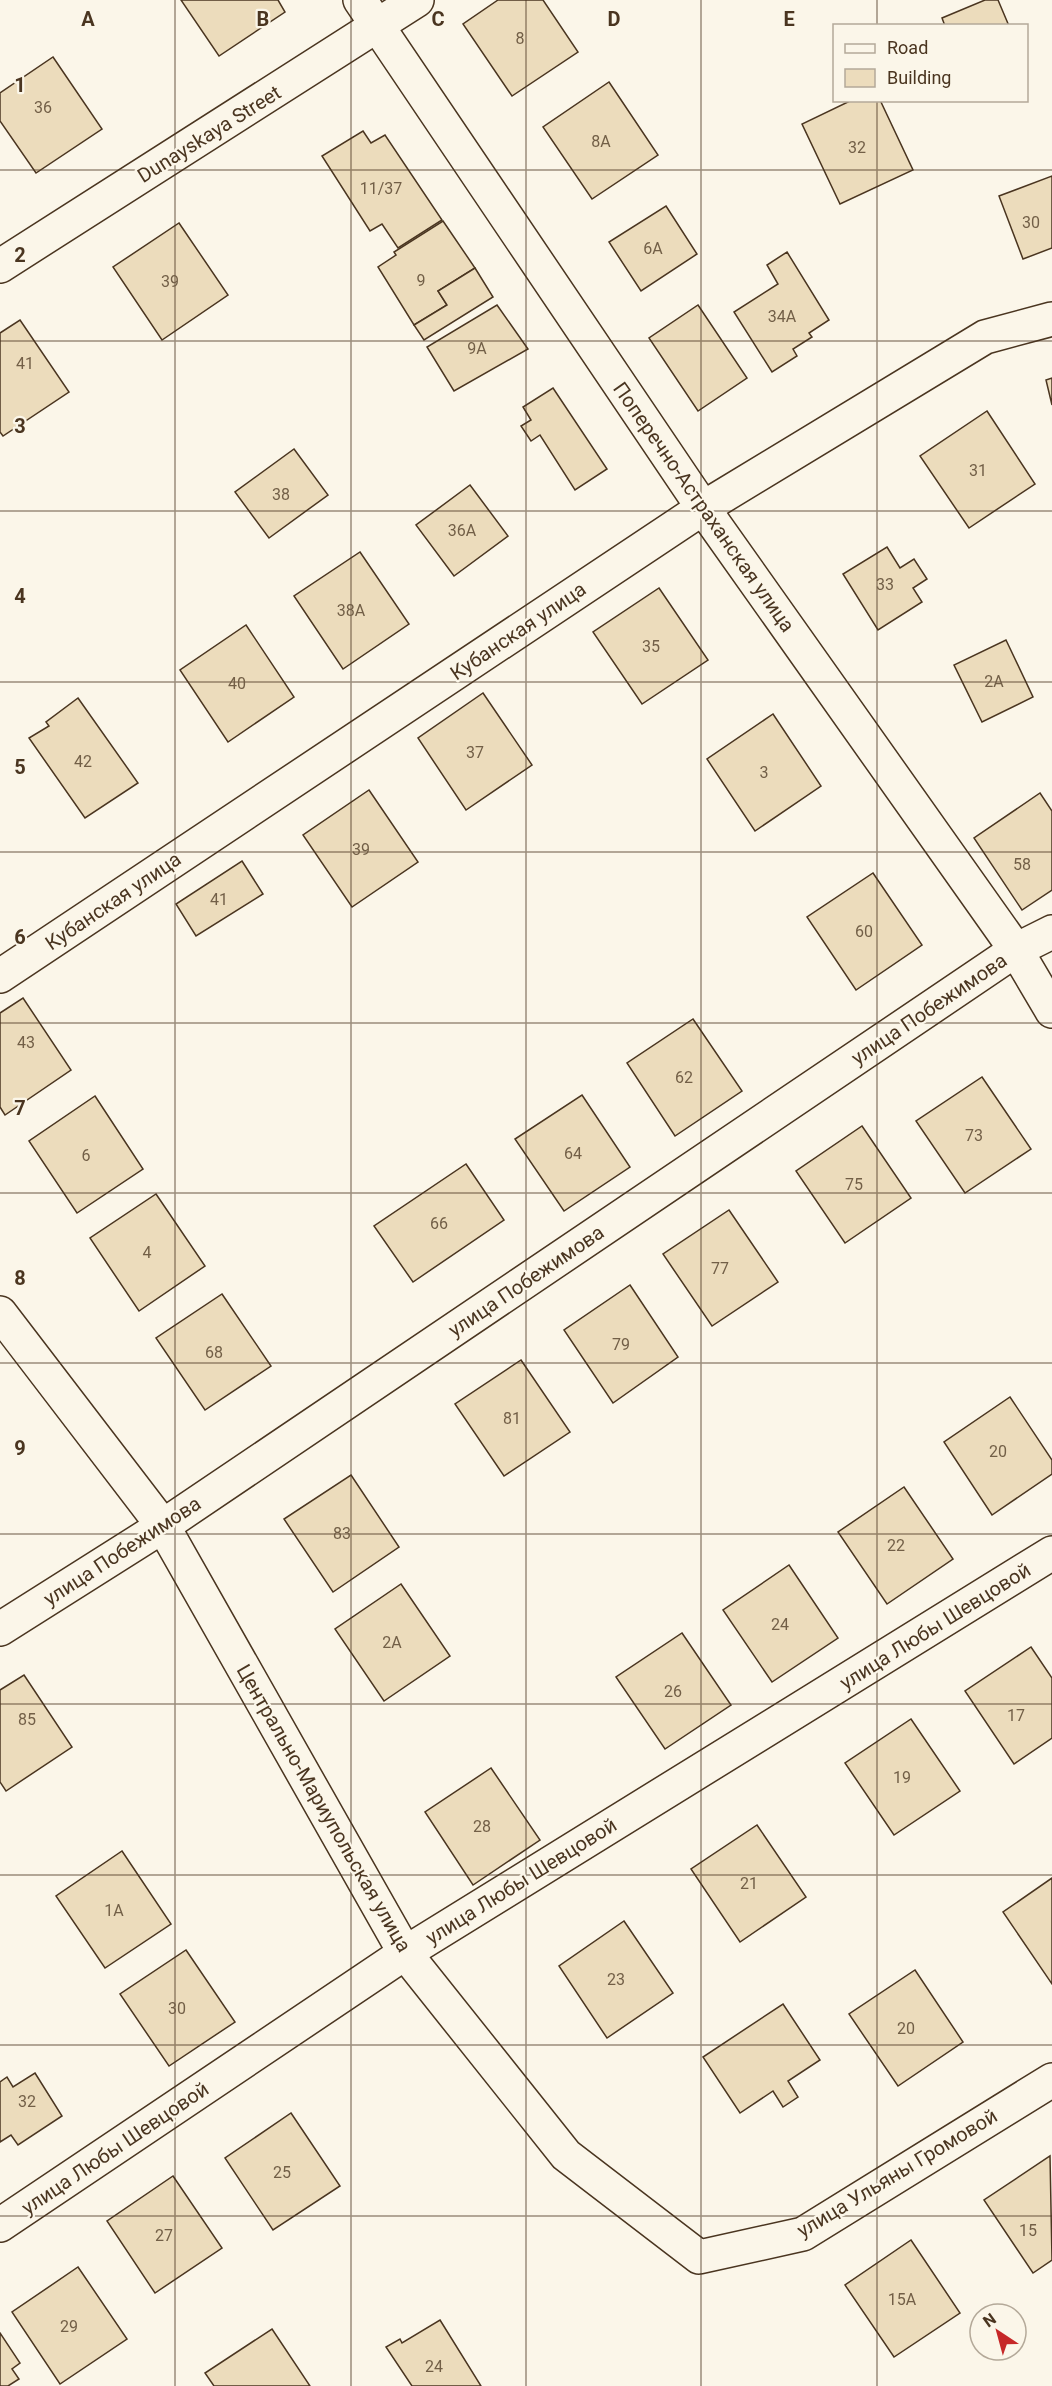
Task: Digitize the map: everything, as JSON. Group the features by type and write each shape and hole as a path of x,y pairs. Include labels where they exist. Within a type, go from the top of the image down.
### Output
{"street":[{"name":"Поперечно-Астраханская улица","path":"360,0 703,508 1016,950 1052,1011"},
{"name":"Dunayskaya Street","path":"0,266 417,0"},
{"name":"Кубанская улица","path":"0,976 703,508 985,337 1052,319"},
{"name":"улица Побежимова","path":"0,1629 163,1526 1016,950 1052,932"},
{"name":"Центрально-Мариупольская улица","path":"0,1313 163,1526 405,1953 566,2155 699,2257"},
{"name":"улица Любы Шевцовой","path":"0,2224 405,1953 1052,1553"},
{"name":"улица Ульяны Громовой","path":"699,2257 803,2235 1052,2080"}],"building":[{"path":"181,0 278,0 285,12 219,56"},
{"path":"498,0 543,0 578,52 512,96 463,24"},
{"path":"985,0 998,0 1008,24 944,24 942,18"},
{"path":"53,57 102,129 36,173 0,121 0,93"},
{"path":"609,82 658,155 592,199 543,127"},
{"path":"848,102 881,102 913,170 840,204 802,124"},
{"path":"363,131 371,143 385,135 442,220 398,248 382,224 370,231 322,156"},
{"path":"1052,176 1052,248 1023,259 999,196"},
{"path":"666,206 697,254 641,291 609,242"},
{"path":"443,221 475,268 438,291 447,305 414,325 378,267 396,255 394,252"},
{"path":"179,223 228,295 162,340 113,267"},
{"path":"787,252 829,320 809,333 812,337 793,349 797,356 772,372 734,312 778,284 767,265"},
{"path":"475,268 493,297 424,340 414,325 447,305 438,291"},
{"path":"497,305 528,349 454,391 427,347"},
{"path":"698,305 747,378 698,411 649,338"},
{"path":"20,320 69,392 3,436 0,432 0,333"},
{"path":"1052,378 1052,405 1046,380"},
{"path":"553,388 607,469 575,490 540,435 531,441 521,426 531,420 523,407"},
{"path":"987,411 1035,484 969,528 920,456"},
{"path":"294,449 328,495 269,538 235,492"},
{"path":"470,485 508,536 454,576 416,525"},
{"path":"887,547 900,568 914,559 927,579 913,588 922,602 878,630 843,574"},
{"path":"360,552 409,624 343,669 294,596"},
{"path":"659,588 708,660 642,704 593,632"},
{"path":"246,625 294,697 228,742 180,670"},
{"path":"1006,640 1033,697 982,722 954,665"},
{"path":"483,693 532,765 466,810 418,738"},
{"path":"78,698 138,783 85,818 29,738 49,726 46,722"},
{"path":"773,714 821,786 755,831 707,759"},
{"path":"369,790 418,862 352,907 303,835"},
{"path":"1040,793 1052,811 1052,890 1022,910 974,838"},
{"path":"242,861 263,894 196,936 176,904"},
{"path":"873,873 922,945 856,990 807,917"},
{"path":"23,998 71,1070 5,1115 0,1107 0,1013"},
{"path":"693,1019 742,1091 675,1136 627,1063"},
{"path":"982,1077 1031,1149 965,1193 916,1121"},
{"path":"582,1095 630,1167 564,1211 515,1139"},
{"path":"95,1096 143,1169 77,1213 29,1141"},
{"path":"862,1126 911,1198 845,1243 796,1171"},
{"path":"466,1164 504,1220 413,1282 374,1226"},
{"path":"156,1194 205,1266 139,1311 90,1238"},
{"path":"729,1210 778,1282 712,1326 663,1254"},
{"path":"630,1285 678,1357 613,1403 564,1330"},
{"path":"222,1294 271,1366 205,1410 156,1338"},
{"path":"521,1360 570,1432 504,1476 455,1404"},
{"path":"1010,1397 1052,1460 1052,1474 992,1515 944,1442"},
{"path":"351,1475 399,1547 333,1592 284,1519"},
{"path":"904,1487 953,1559 887,1604 838,1532"},
{"path":"789,1565 838,1638 772,1682 723,1610"},
{"path":"401,1584 450,1656 384,1701 335,1629"},
{"path":"682,1633 731,1705 665,1749 616,1677"},
{"path":"1031,1647 1052,1678 1052,1738 1014,1764 965,1691"},
{"path":"24,1675 72,1747 6,1791 0,1782 0,1690"},
{"path":"911,1719 960,1791 894,1835 845,1763"},
{"path":"491,1768 540,1840 473,1885 425,1812"},
{"path":"757,1825 806,1897 740,1942 691,1869"},
{"path":"122,1851 171,1924 105,1968 56,1896"},
{"path":"1052,1878 1052,1984 1003,1912"},
{"path":"624,1921 673,1993 607,2038 559,1966"},
{"path":"186,1950 235,2022 169,2066 120,1994"},
{"path":"915,1970 963,2042 898,2086 849,2014"},
{"path":"783,2004 820,2060 788,2081 798,2097 783,2107 773,2091 740,2113 703,2057"},
{"path":"35,2073 62,2116 18,2145 11,2135 0,2142 0,2082 7,2077 13,2087"},
{"path":"291,2113 340,2186 273,2230 225,2158"},
{"path":"1050,2156 1052,2260 1033,2273 984,2200"},
{"path":"173,2176 222,2248 155,2293 107,2221"},
{"path":"911,2240 960,2313 894,2357 845,2285"},
{"path":"78,2267 127,2339 60,2384 12,2312"},
{"path":"440,2320 481,2386 412,2386 386,2347 400,2339 402,2343"},
{"path":"272,2329 310,2386 214,2386 205,2373"},
{"path":"0,2333 20,2363 12,2369 19,2379 8,2386 0,2386"}]}
